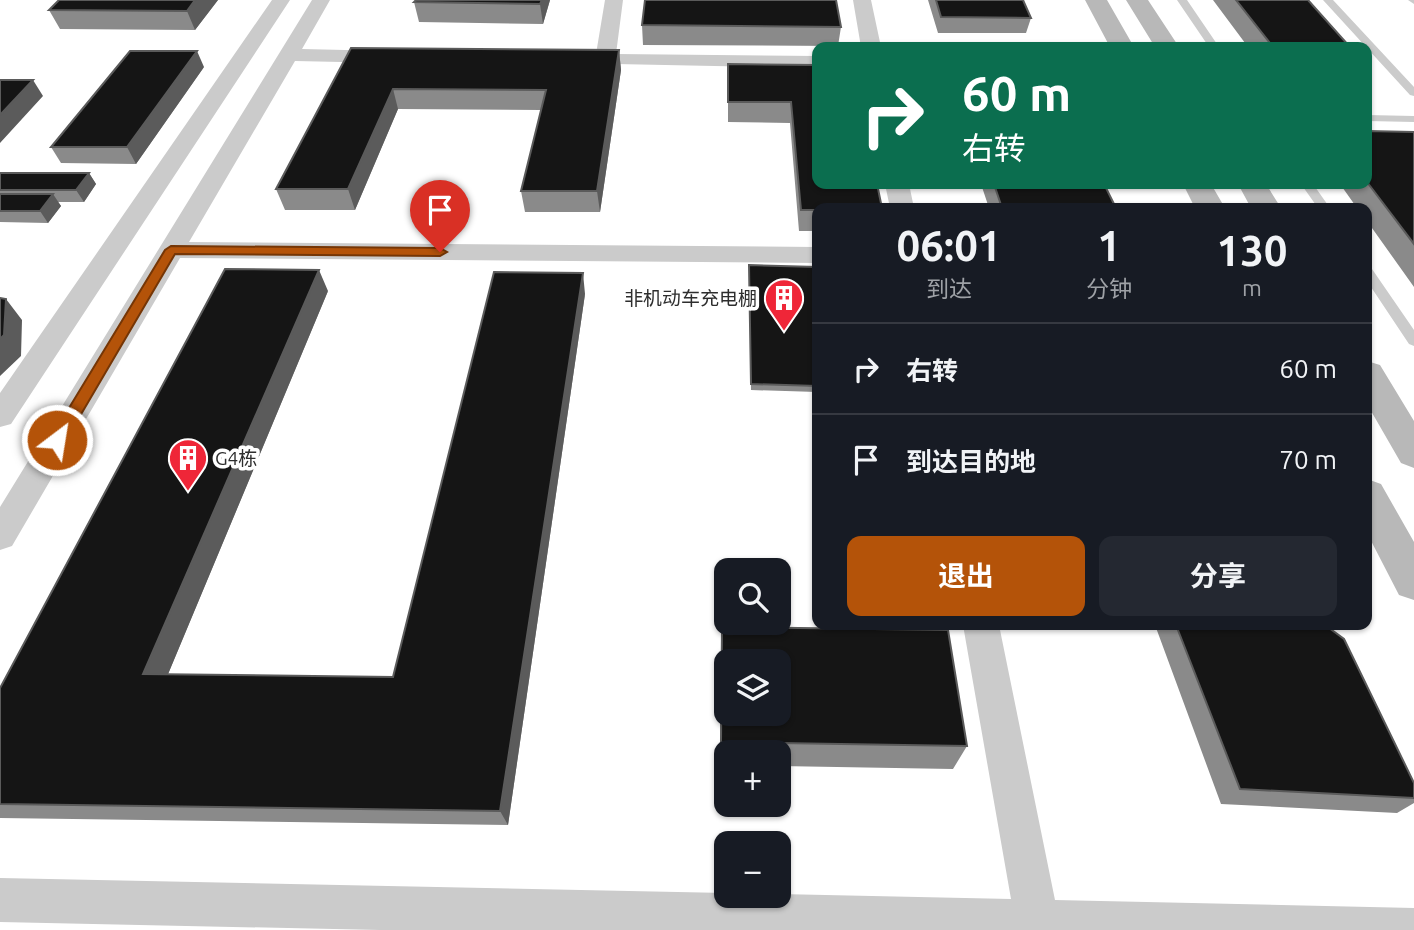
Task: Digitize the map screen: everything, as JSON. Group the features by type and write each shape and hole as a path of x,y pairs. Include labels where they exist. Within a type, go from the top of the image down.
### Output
{"street":[{"path":"0,416 281,0"},
{"path":"0,536 321,0"},
{"path":"605,60 614,0"},
{"path":"862,0 870,42"},
{"path":"1096,0 1119,42"},
{"path":"1137,0 1164,42"},
{"path":"288,55 412,57"},
{"path":"550,59 812,62"},
{"path":"171,250 812,254"},
{"path":"1372,382 1414,453"},
{"path":"1372,504 1414,582"},
{"path":"982,630 1037,923"},
{"path":"0,900 950,925 1037,923 1414,930"}],"lane":[{"path":"1182,0 1211,42"},
{"path":"1328,0 1367,42"},
{"path":"1372,48 1414,93"},
{"path":"1372,118 1414,119"},
{"path":"1372,279 1414,341"}],"building":[{"path":"59,0 195,0 187,11 49,10"},
{"path":"542,0 540,4 414,2"},
{"path":"645,0 836,0 841,27 642,25"},
{"path":"936,0 1023,0 1031,18 941,17"},
{"path":"1236,0 1308,0 1346,42 1269,42"},
{"path":"351,48 619,50 597,191 521,191 546,90 393,89 348,189 276,189"},
{"path":"130,51 197,51 127,147 51,147"},
{"path":"728,64 812,65 812,189 878,189 881,203 812,203 812,210 801,210 791,102 728,102"},
{"path":"0,80 33,80 0,115"},
{"path":"1372,131 1414,132 1414,244 1372,189"},
{"path":"0,173 89,173 76,190 0,190"},
{"path":"996,189 1106,189 1114,203 1000,203"},
{"path":"0,194 53,194 40,211 0,211"},
{"name":"非机动车充电棚","path":"749,265 812,267 812,386 751,384"},
{"name":"G4栋","path":"225,269 319,270 143,674 393,677 494,272 583,273 500,811 0,804 0,688"},
{"path":"0,298 6,299 4,335 0,339"},
{"path":"791,628 948,630 967,746 721,740 721,726 791,726 791,649 722,649 722,635 791,635"},
{"path":"1178,630 1332,630 1344,639 1414,783 1414,798 1240,789"}],"place":[{"name":"非机动车充电棚","path":"784,332"},
{"name":"G4栋","path":"188,492"}],"route":[{"path":"57,440 171,250 440,252"}]}
